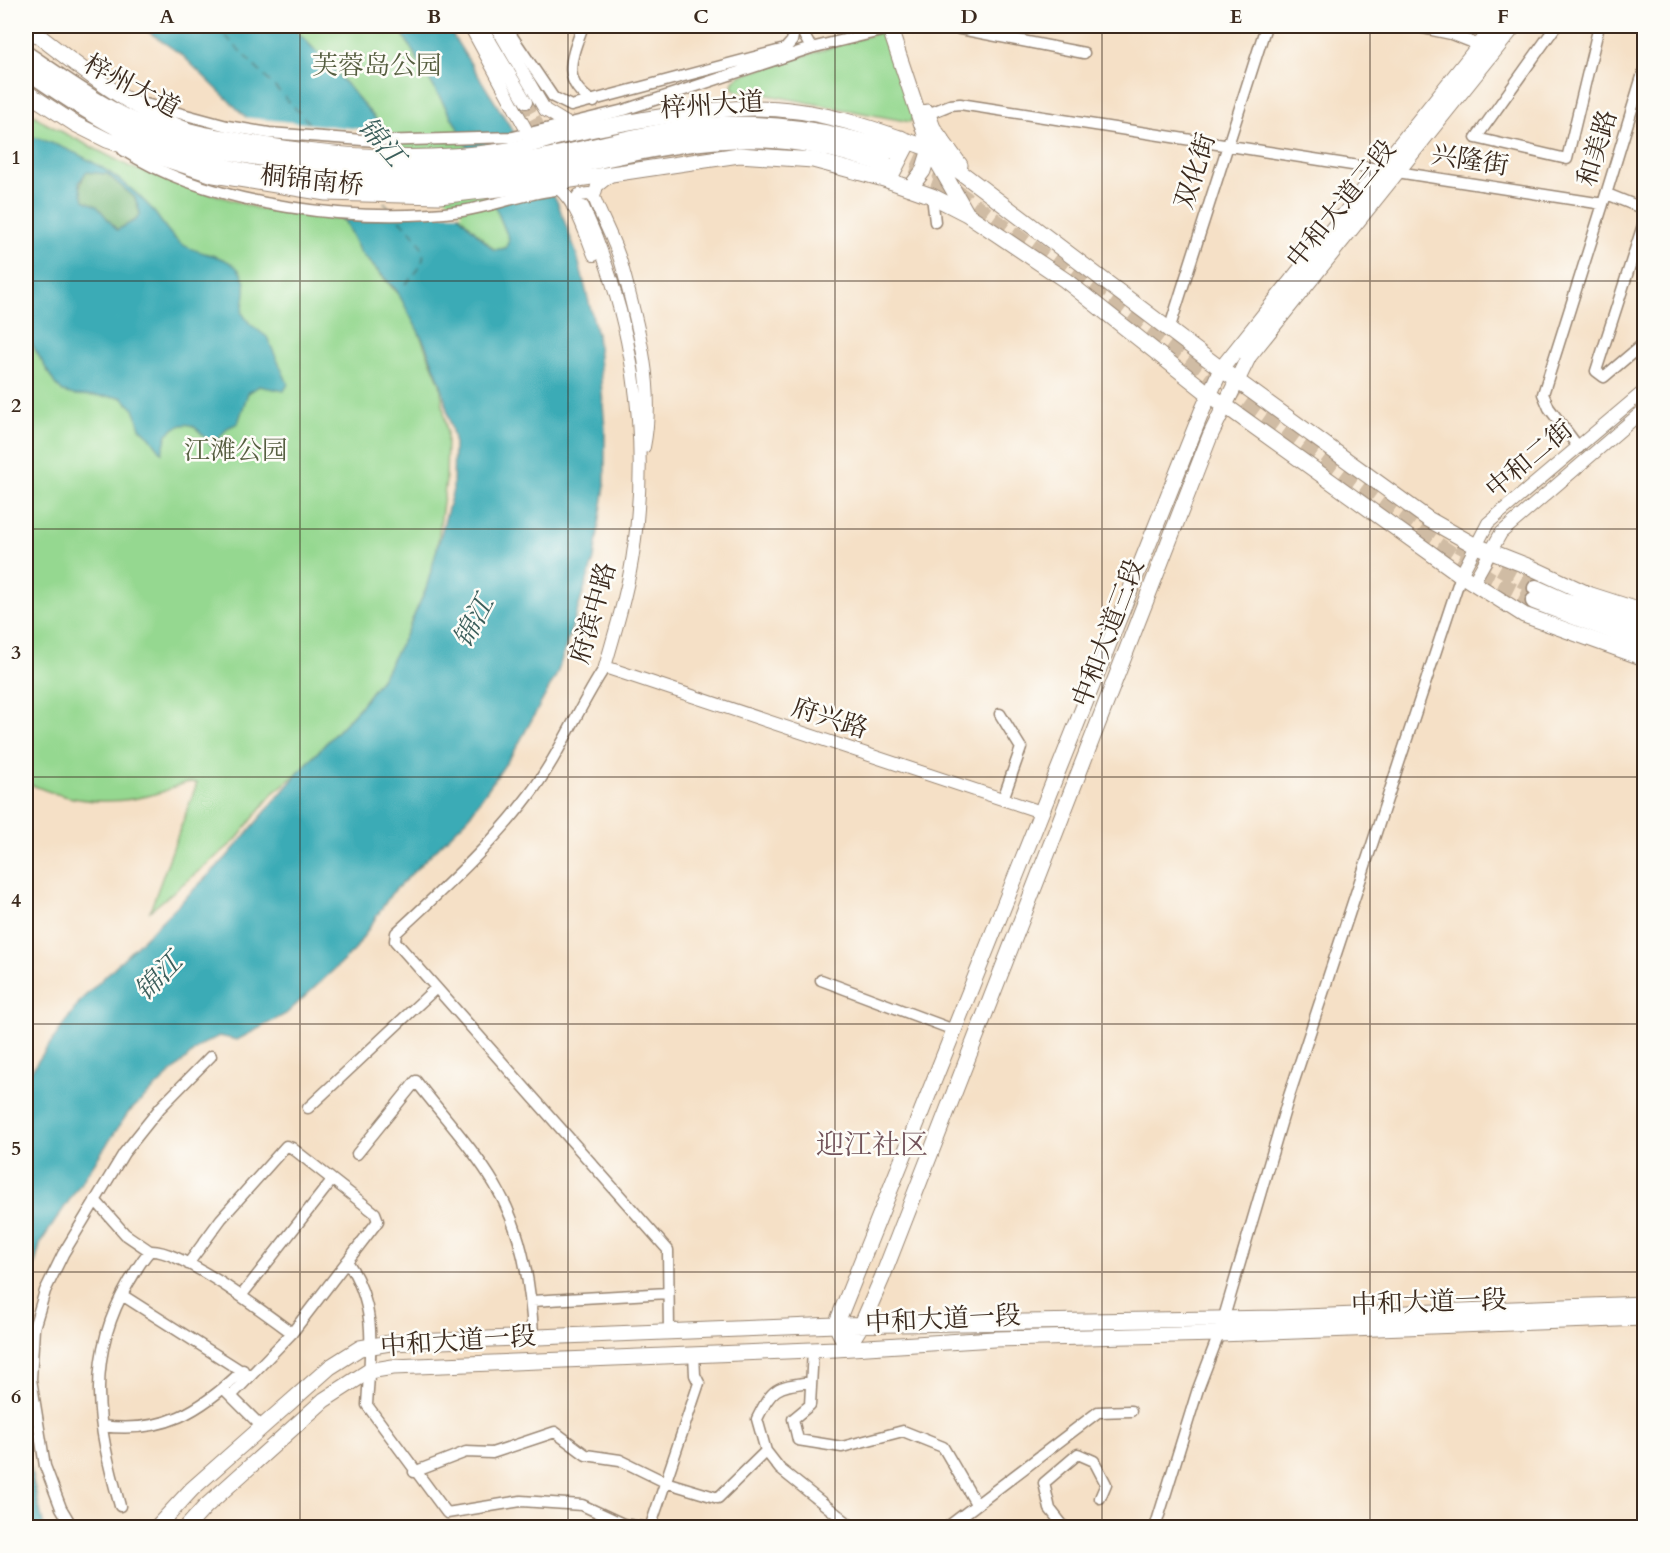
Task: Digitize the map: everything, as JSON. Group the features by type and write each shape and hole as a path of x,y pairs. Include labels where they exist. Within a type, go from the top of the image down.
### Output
{"highway":[{"name":"梓州大道","path":"26,54 93,100 157,132 219,157"},
{"name":"梓州大道","path":"26,70 62,96 131,135 219,157"},
{"name":"梓州大道","path":"539,164 664,132 744,124 836,134 891,158"},
{"name":"桐锦南桥","path":"219,157 323,168 397,171 539,164"},
{"path":"1644,626 1563,600 1535,594 1644,643"}],"main road":[{"path":"26,26 93,77 157,132"},
{"path":"895,26 931,121 950,153 980,188"},
{"path":"895,26 930,149 967,214"},
{"name":"中和大道三段","path":"1486,49 1495,26"},
{"name":"中和大道三段","path":"848,1348 862,1324 1223,405 1249,356 1390,170 1486,49 1514,26"},
{"path":"93,77 130,100 190,131 219,157"},
{"path":"26,92 75,124 107,140 219,157"},
{"path":"539,164 596,130 676,115 757,108 816,113 857,123 891,158 910,188 932,196 967,214 1065,280 1223,405 1467,579 1524,615 1644,658"},
{"path":"910,188 923,171 930,149 931,121"},
{"path":"539,164 609,177 739,155 813,160 891,158 930,149"},
{"path":"930,149 1221,369 1428,519 1490,552 1588,594 1644,612"},
{"name":"桐锦南桥","path":"219,157 314,192 367,195 439,196 539,164"},
{"name":"中和大道三段","path":"836,1325 1209,394 1221,369 1390,170"},
{"name":"中和大道一段","path":"156,1527 192,1489 330,1367 360,1348 372,1346 426,1340 862,1324 1223,1317 1644,1304"},
{"name":"中和大道一段","path":"186,1527 271,1446 324,1400 369,1371 427,1364 813,1350 994,1339 1219,1334 1644,1318"},
{"path":"836,1325 848,1348"}],"street":[{"path":"470,26 526,103 568,124 596,130"},
{"path":"481,26 526,103"},
{"path":"496,26 526,103"},
{"path":"505,26 553,97 571,106 594,102 784,49 792,41 797,26"},
{"path":"584,26 572,56 571,72 578,90 594,102"},
{"path":"797,26 811,48"},
{"path":"539,164 568,124 624,110 811,48 895,26"},
{"path":"945,26 1084,53"},
{"name":"双化街","path":"1169,330 1266,26"},
{"path":"1413,26 1486,49"},
{"path":"1556,26 1476,138 1567,159 1599,26"},
{"name":"和美路","path":"1605,199 1644,70"},
{"name":"府滨中路","path":"436,988 399,946 396,933 491,843 556,757 605,667 634,550 640,466 636,395 621,313 595,233 578,207 539,164 526,103"},
{"name":"兴隆街","path":"931,121 951,105 960,104 1227,146 1605,199 1644,209"},
{"name":"桐锦南桥","path":"219,157 269,133 376,141 539,164"},
{"path":"594,197 597,186 609,177"},
{"path":"578,207 579,195 589,194 594,197 622,265 644,359 649,420 640,466"},
{"path":"932,196 935,222"},
{"path":"1579,448 1549,408 1543,394 1605,199"},
{"path":"1644,222 1641,241 1596,371 1604,377 1644,343"},
{"name":"中和二街","path":"1467,579 1474,545 1488,524 1644,391"},
{"name":"中和二街","path":"1467,579 1490,552 1501,533 1644,410"},
{"path":"1155,1527 1198,1389 1219,1334 1290,1096 1467,579"},
{"name":"府兴路","path":"605,667 1041,812"},
{"path":"1000,714 1021,748 1003,799"},
{"path":"821,980 954,1030"},
{"path":"308,1108 436,988 668,1250 669,1331"},
{"path":"73,1527 61,1508 45,1466 31,1379 34,1328 45,1291 94,1200 124,1153 160,1108 211,1056"},
{"path":"357,1154 416,1081 495,1185 520,1242 532,1301 532,1336"},
{"path":"102,1426 129,1430 156,1426 182,1416 227,1393 292,1333 378,1221 375,1214 292,1148 286,1146 221,1219 188,1264"},
{"path":"241,1296 332,1180"},
{"path":"94,1200 125,1234 150,1251 160,1250 188,1264 241,1296 292,1333"},
{"path":"120,1506 108,1464 102,1426 98,1366 102,1344 122,1295 150,1251"},
{"path":"347,1261 361,1281 366,1295 372,1346 367,1405 414,1472 447,1513 521,1501 582,1505 623,1524 649,1527 699,1383 695,1375 694,1354"},
{"path":"532,1301 668,1293"},
{"path":"122,1295 247,1374"},
{"path":"813,1350 810,1405 793,1419 798,1440 842,1447 903,1431 943,1447 975,1502"},
{"path":"810,1382 786,1386 770,1393 757,1419 766,1451 780,1468 854,1527"},
{"path":"227,1393 262,1428"},
{"path":"946,1527 975,1502 1098,1412 1131,1411"},
{"path":"414,1472 466,1452 492,1453 555,1432 586,1455 620,1460 665,1482 718,1498 766,1451"},
{"path":"1065,1527 1050,1509 1044,1483 1078,1454 1094,1461 1106,1484 1100,1498"}],"green space":[{"name":"芙蓉岛公园","path":"291,26 398,26 455,123 480,171 509,239 506,248 495,250 468,224 318,53"},
{"path":"887,30 914,118 910,122 753,92 736,91 732,87 733,81 739,76"},
{"name":"江滩公园","path":"26,109 45,123 130,167 256,208 344,220 360,252 407,304 440,384 447,433 446,480 436,555 426,589 404,638 383,676 359,708 299,772 273,793 235,841 150,911 197,783 184,783 144,797 110,801 59,795 26,782"},
{"path":"85,172 107,174 135,198 140,213 136,220 117,230 101,211 84,200 79,190"}],"water":[{"name":"锦江","path":"140,26 291,26 343,81 416,168 467,224 494,250 506,248 509,239 480,171 455,123 398,26 447,26 557,201 577,255 597,334 605,428 605,485 594,559 557,674 515,750 467,819 391,894 354,951 286,1014 237,1040 219,1036 201,1045 128,1113 41,1242 26,1295 26,1078 81,1000 226,858 299,772 359,708 383,676 404,638 426,589 453,490 454,439 441,384 425,344 397,291 360,252 344,220 288,158 182,55"},
{"path":"26,135 60,146 109,172 151,208 171,235 180,243 225,260 238,269 245,285 242,313 250,324 267,337 288,384 284,391 259,386 248,393 238,423 227,428 214,445 210,444 196,428 181,425 167,434 162,453 140,428 134,409 121,397 74,395 63,392 55,384 26,334 26,281 30,271 26,261","holes":["86,172 107,174 135,198 140,213 136,220 117,230 97,206 84,200 79,183"]},
{"path":"26,1451 44,1527 26,1527"},
{"path":"451,1524 567,1525 580,1527 441,1527"}],"pier":[{"path":"241,117 390,132 441,194 463,214 334,213 286,160"}],"ferry route":[{"path":"216,26 317,131"},
{"path":"384,202 391,210"},
{"path":"400,220 417,239 423,254 418,269 401,288"}],"tunnel":[{"path":"526,102 545,138"},
{"path":"892,150 938,171"},
{"path":"887,165 951,188 1435,543 1490,579 1534,601"},
{"path":"1458,544 1536,588"}],"district":[{"name":"迎江社区","path":"872,1145"}]}
